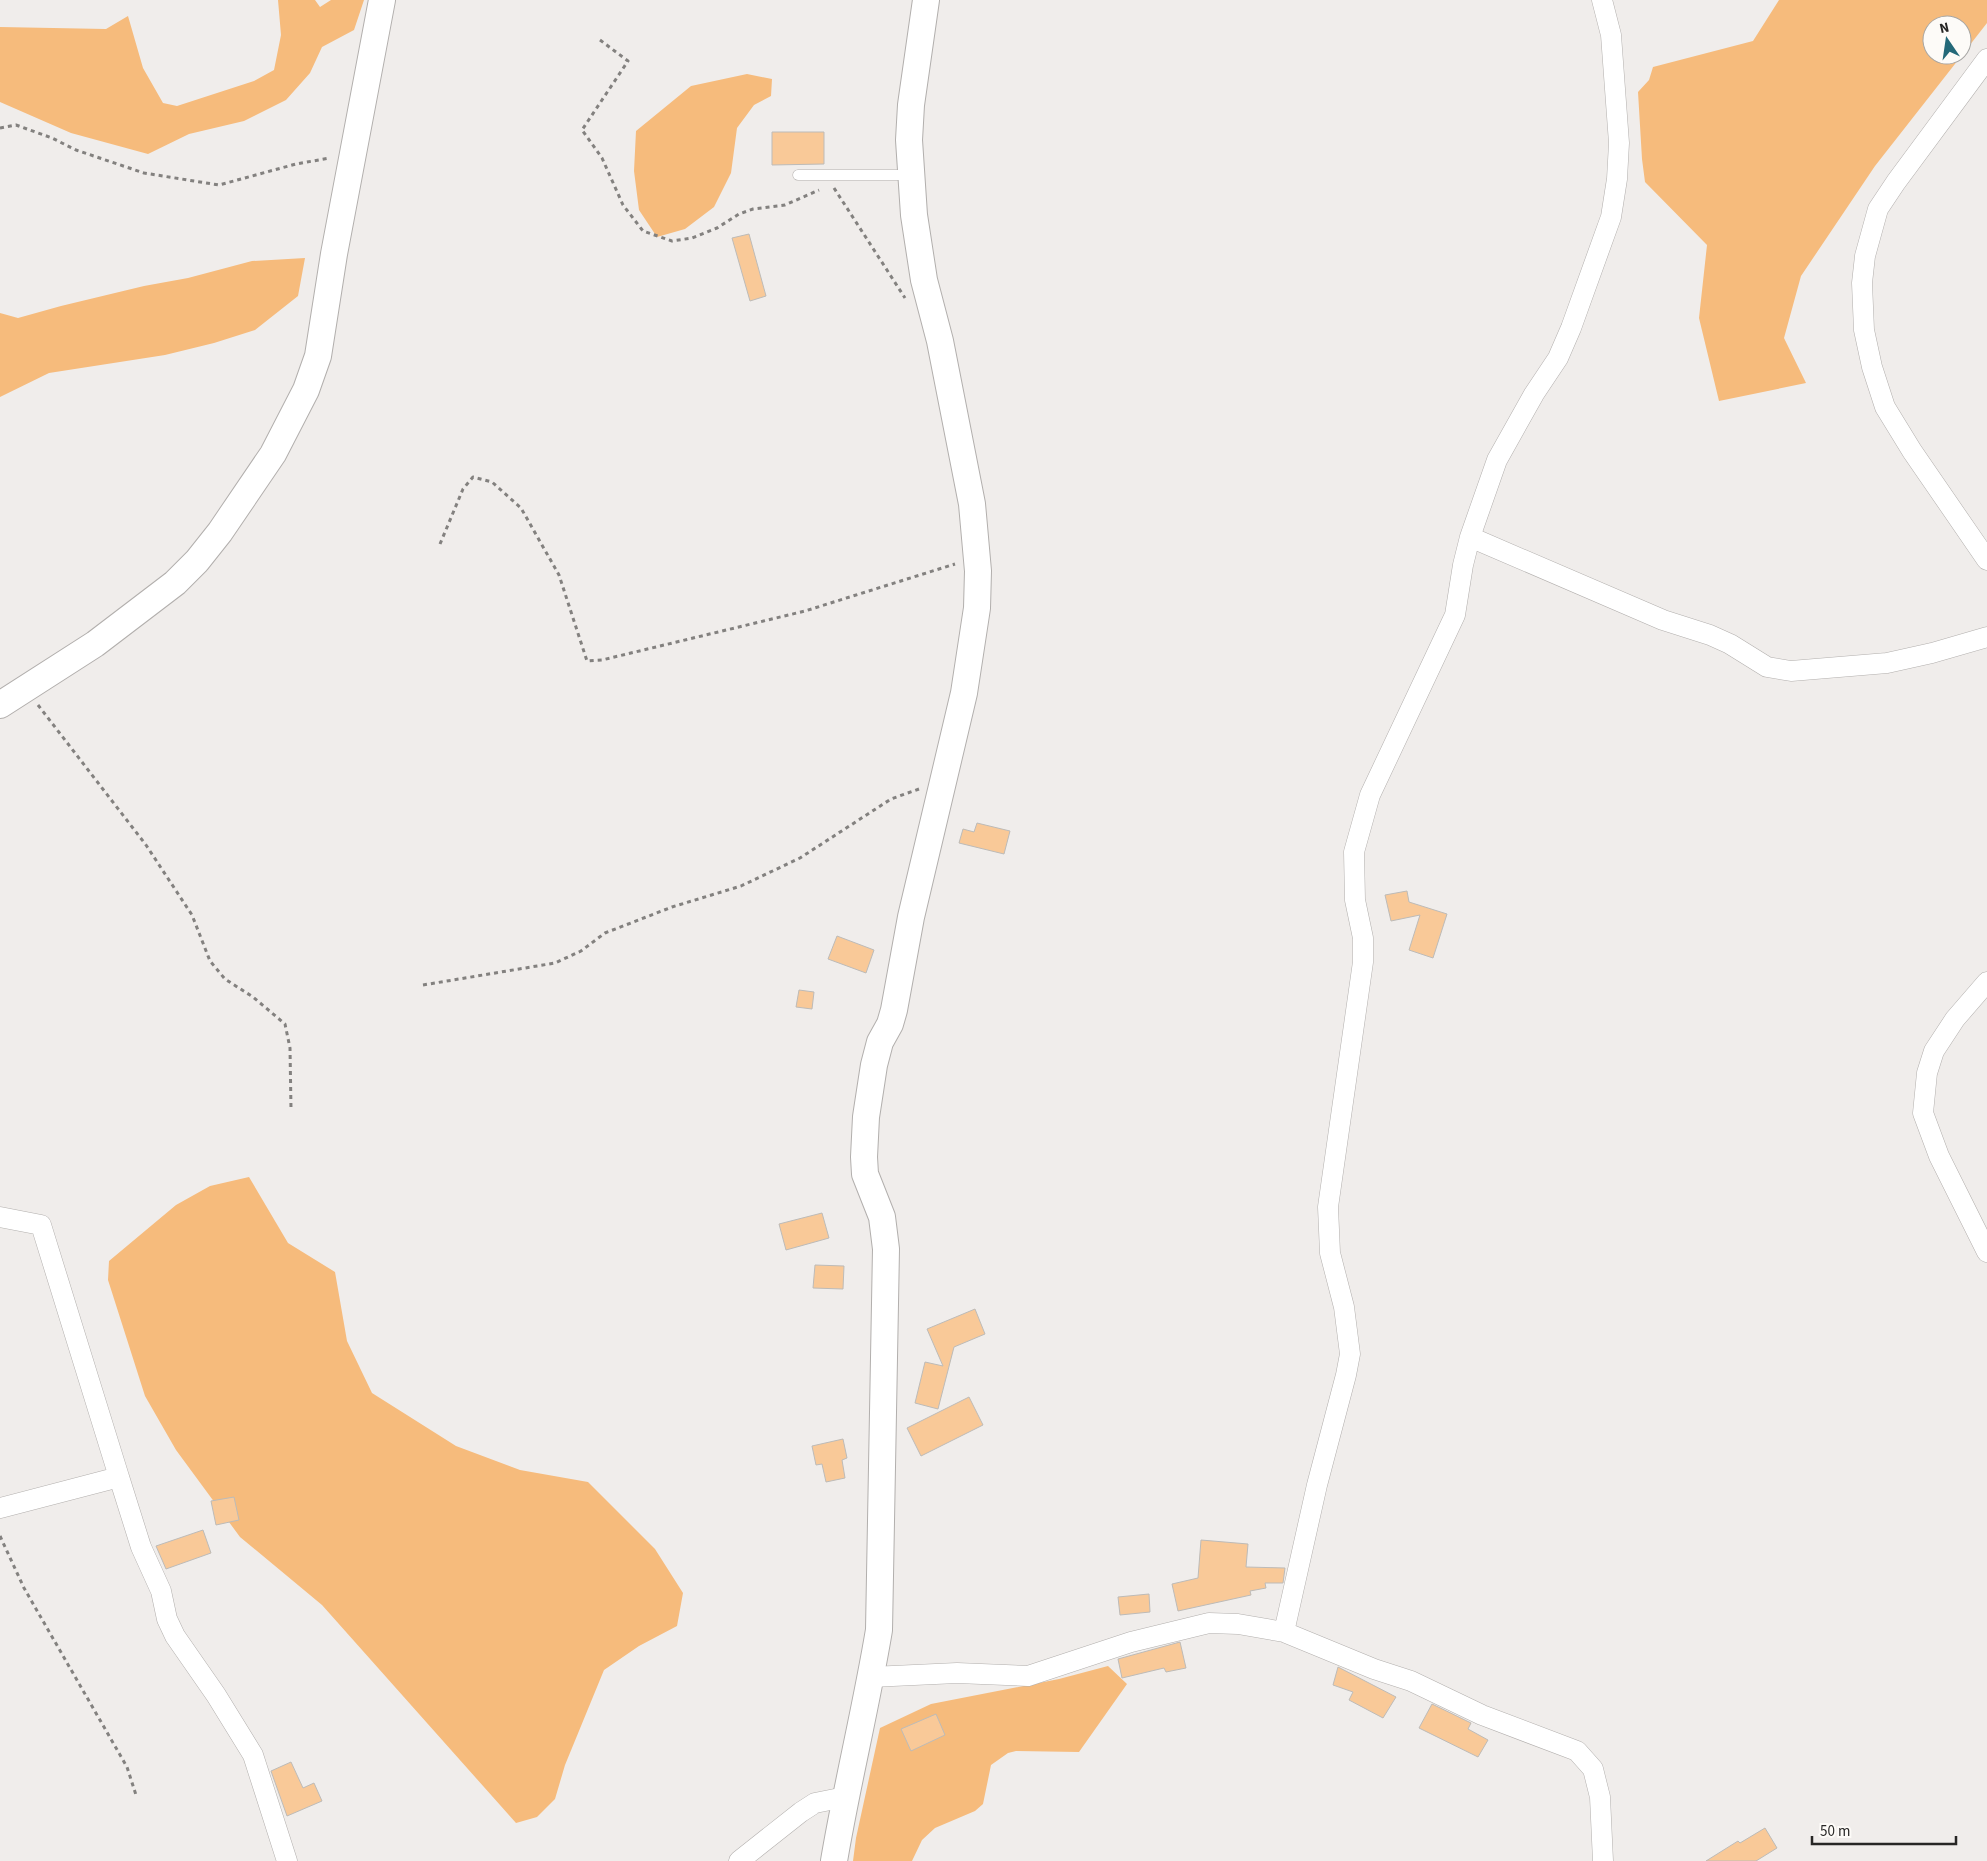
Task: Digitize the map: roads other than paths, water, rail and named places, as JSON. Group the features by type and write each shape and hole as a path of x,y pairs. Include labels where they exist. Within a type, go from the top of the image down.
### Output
{"street":[{"path":"0,705 95,644 174,583 196,561 220,532 273,454 306,390 318,356 382,0"},
{"path":"834,1861 879,1630 886,1249 882,1216 865,1174 866,1117 874,1065 880,1042 890,1024 894,1010 911,918 964,693 977,608 977,557 972,504 934,319 924,280 914,215 909,140 910,105 926,0"},
{"path":"1284,1632 1317,1485 1350,1354 1344,1307 1330,1253 1328,1207 1363,962 1363,938 1355,900 1354,852 1370,795 1455,615 1463,565 1470,537 1497,460 1534,394 1558,358 1571,328 1611,217 1618,179 1619,143 1611,36 1602,0"},
{"path":"1987,59 1878,209 1865,256 1862,283 1864,330 1872,367 1885,407 1912,451 1987,560"},
{"path":"1470,537 1663,620 1730,644 1767,667 1791,671 1887,663 1932,653 1987,637"},
{"path":"1987,982 1955,1019 1934,1051 1927,1073 1923,1113 1939,1156 1987,1252"},
{"path":"0,1217 41,1225 141,1547 161,1591 167,1619 175,1636 216,1695 253,1755 287,1861"},
{"path":"0,1508 119,1478"},
{"path":"871,1677 957,1672 1028,1676 1131,1642 1209,1623 1238,1624 1284,1632 1374,1669 1410,1681 1482,1715 1577,1751 1593,1769 1600,1797 1603,1861"},
{"path":"738,1861 801,1812 815,1804 845,1797"}],"lane":[{"path":"798,175 830,179 911,175"}]}
